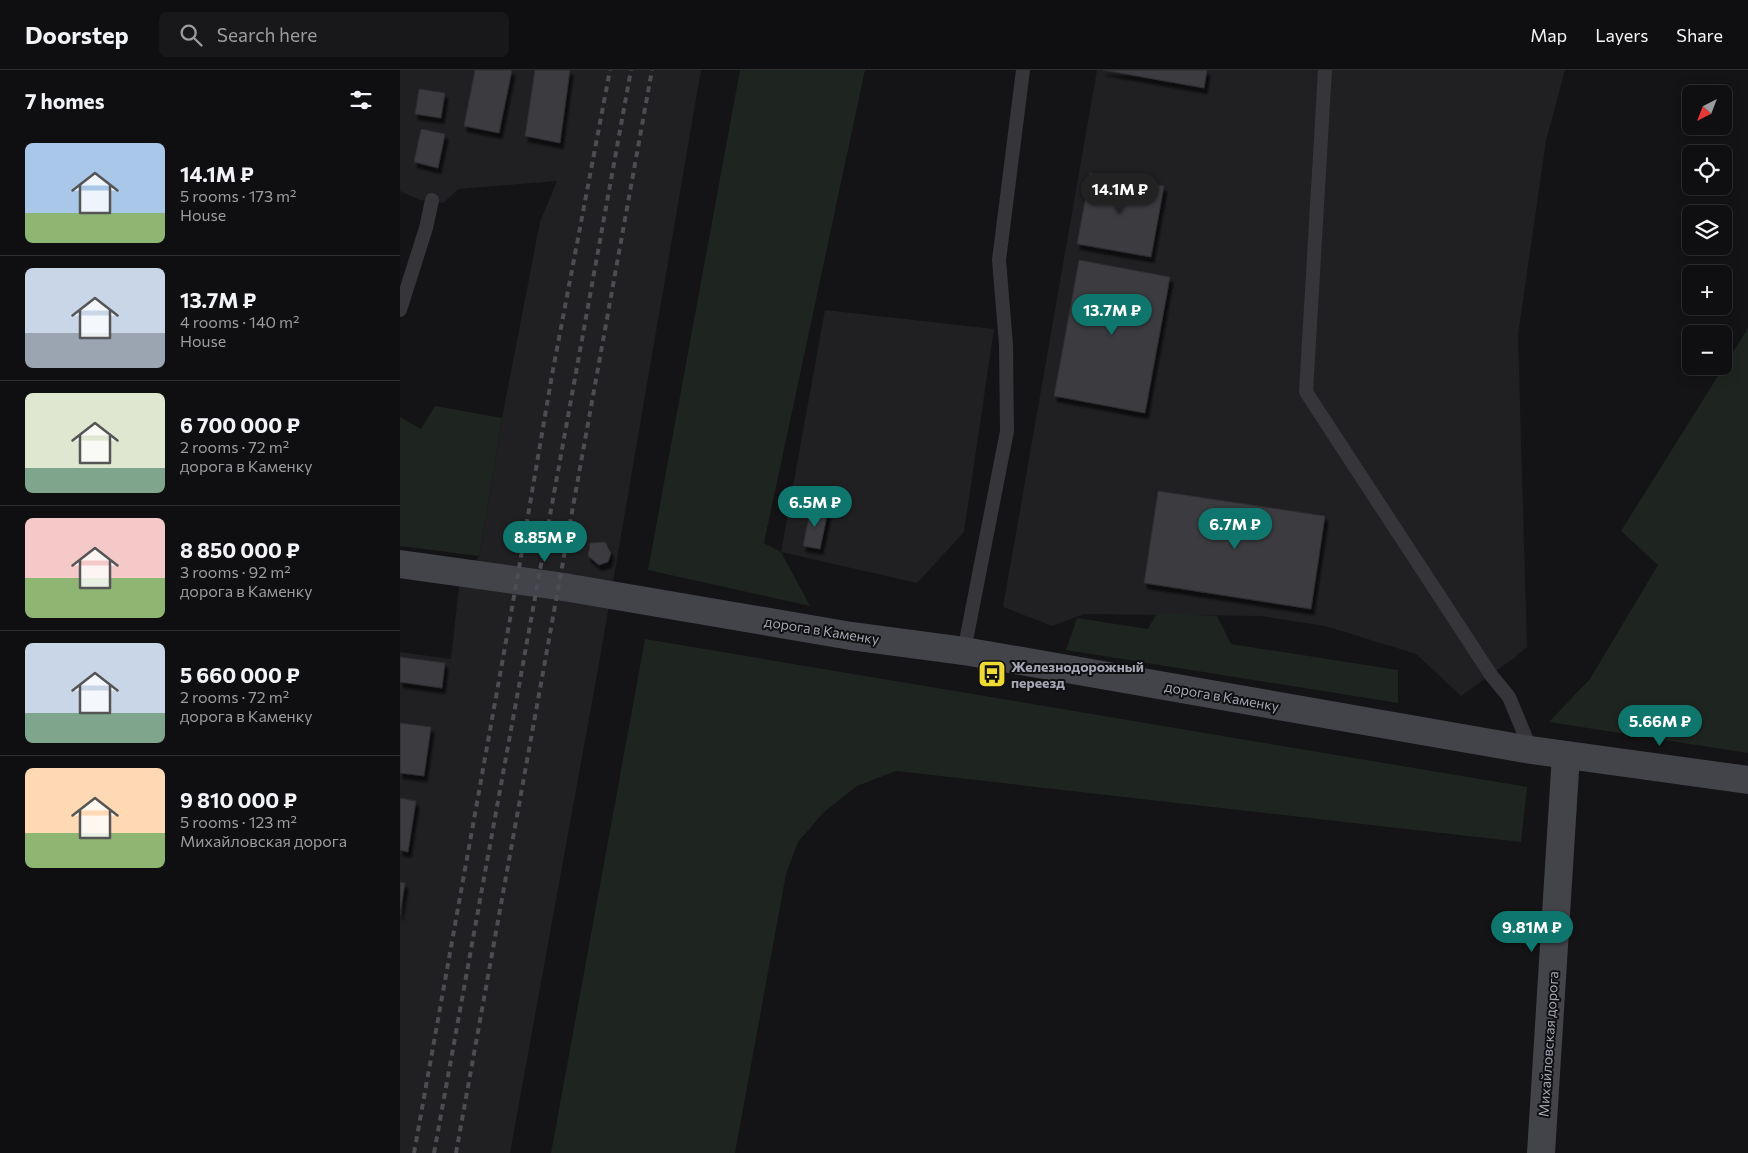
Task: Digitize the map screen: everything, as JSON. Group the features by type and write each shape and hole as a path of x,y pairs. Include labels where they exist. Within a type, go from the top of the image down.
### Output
{"street":[{"name":"дорога в Каменку","path":"400,564 558,586 851,636 964,651 1531,750 1748,780"},
{"name":"Михайловская дорога","path":"1541,1153 1566,755"}],"lane":[{"path":"964,651 1007,431 1006,345 1000,260 1023,70"},
{"path":"1325,70 1306,392 1491,675 1509,697 1531,750"},
{"path":"400,310 430,231 432,200"}],"shaded area":[{"path":"400,70 701,70 600,658 510,1153 400,1153 400,652 451,659 459,586 479,556 502,418 540,222 557,181 459,189 443,203 420,200 400,191"},
{"path":"740,70 865,70 764,543 781,552 810,606 648,570"},
{"path":"1097,70 1565,70 1546,141 1518,335 1527,647 1461,696 1416,654 1325,626 1261,616 1084,614 1052,626 1003,607"},
{"path":"825,310 994,329 964,532 917,583 781,552"},
{"path":"1748,328 1748,753 1549,722 1590,679 1658,565 1621,531 1719,375 1732,375 1732,354"},
{"path":"435,406 502,418 479,556 400,546 400,417 421,429"},
{"path":"1157,613 1217,616 1231,644 1398,670 1398,703 1066,650 1077,618 1148,629"},
{"path":"645,639 1527,787 1521,842 896,771 857,786 824,812 798,842 786,874 735,1153 551,1153"}],"building":[{"path":"475,70 512,70 499,133 464,126"},
{"path":"535,70 570,70 560,143 525,136"},
{"path":"1103,70 1207,70 1204,88"},
{"path":"419,89 445,93 441,118 415,114"},
{"path":"421,129 445,134 438,168 414,162"},
{"path":"1090,173 1164,186 1151,257 1077,244"},
{"path":"1079,260 1170,277 1145,413 1054,396"},
{"path":"1158,491 1325,516 1311,609 1144,583"},
{"path":"811,507 828,511 820,549 803,546"},
{"path":"605,542 611,553 608,562 599,565 588,556 590,543"},
{"path":"400,657 445,663 442,688 400,682"},
{"path":"400,723 431,727 424,776 400,773"},
{"path":"400,798 416,801 408,852 400,850"},
{"path":"400,882 405,883 400,915"}],"railway":[{"path":"414,1153 552,375 610,70"},
{"path":"434,1153 631,70"},
{"path":"456,1153 652,70"}],"place":[{"name":"Железнодорожный переезд","path":"992,674"}]}
